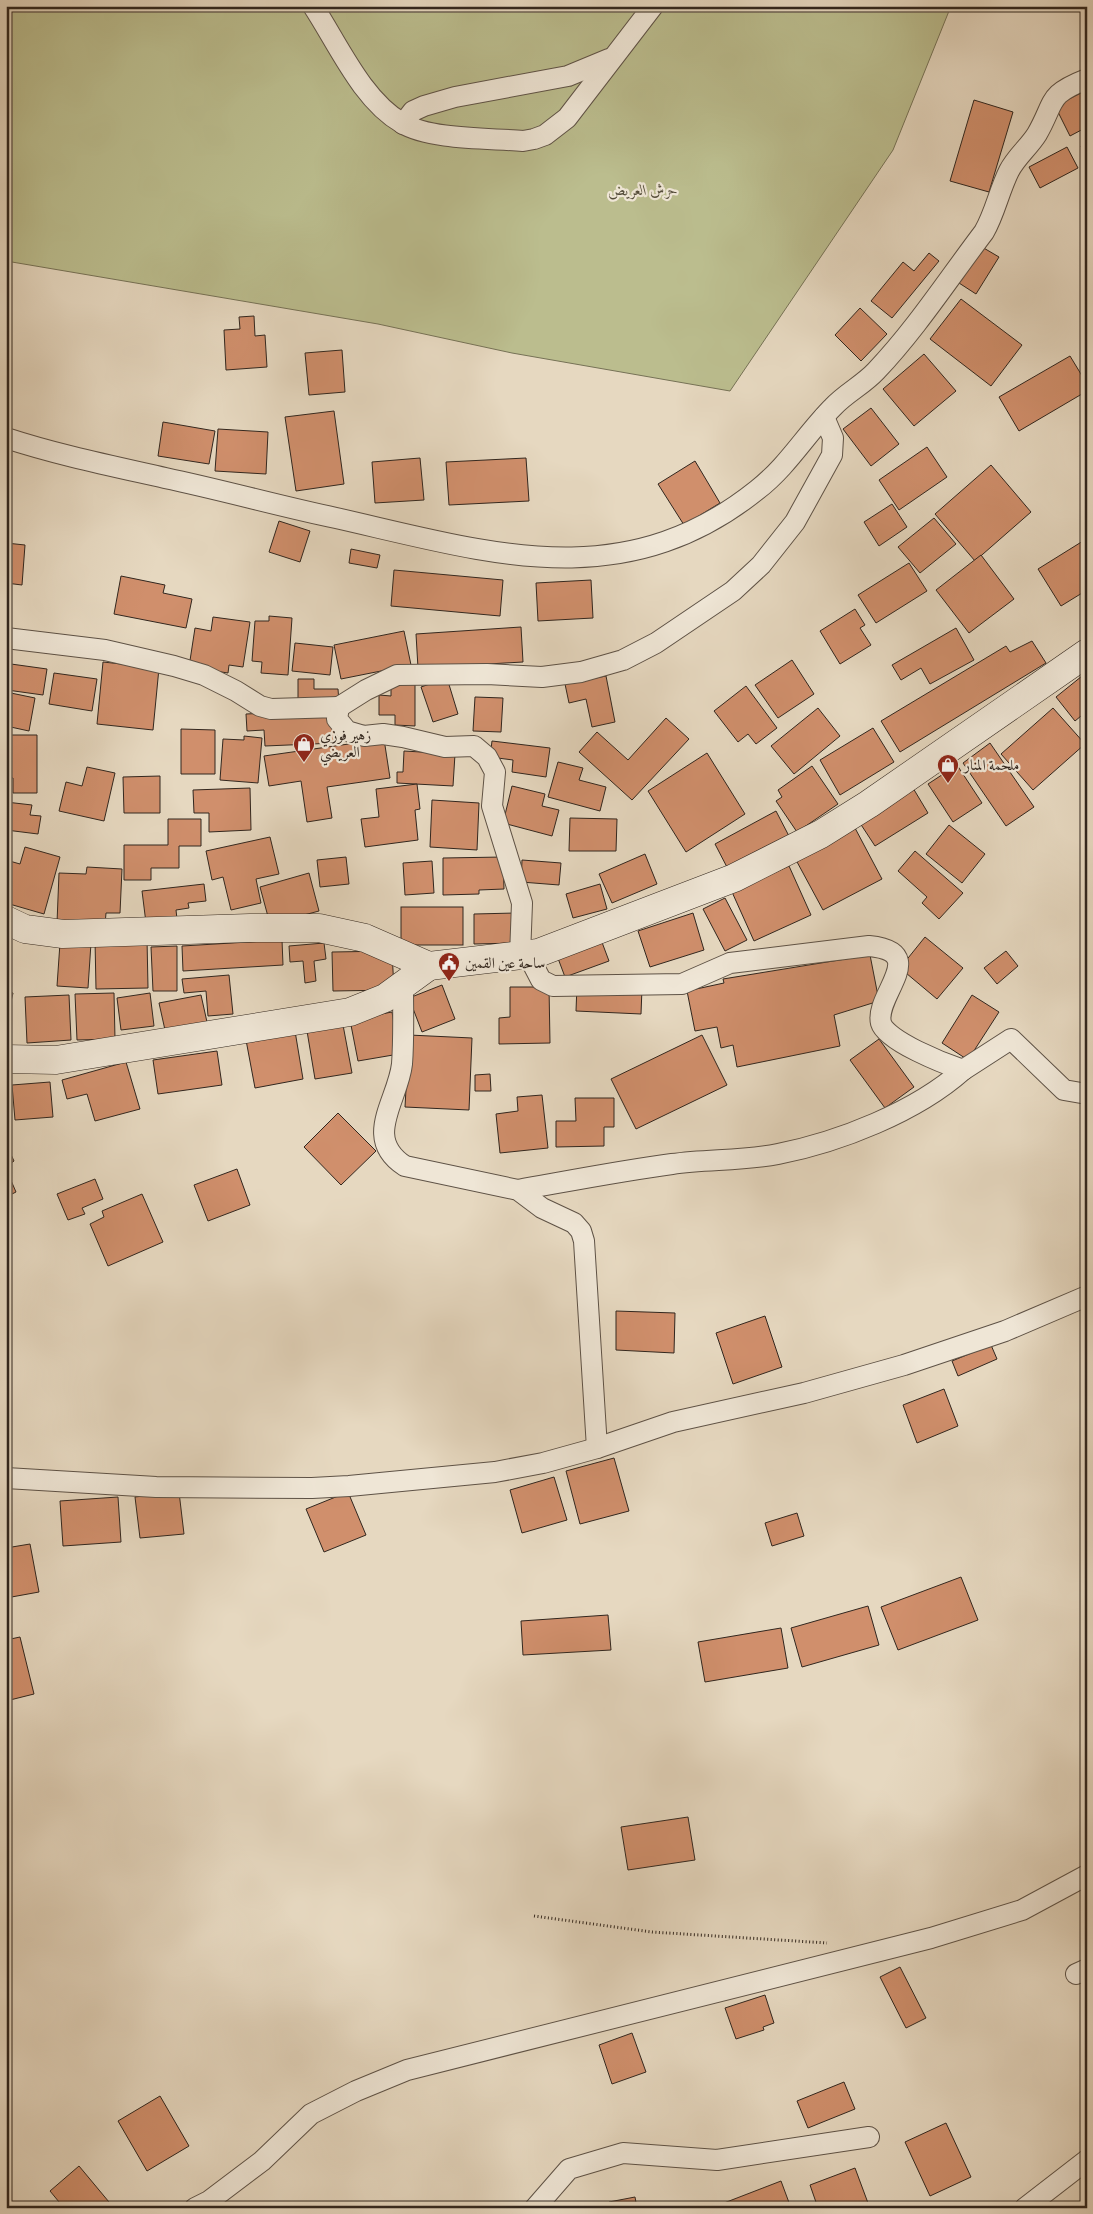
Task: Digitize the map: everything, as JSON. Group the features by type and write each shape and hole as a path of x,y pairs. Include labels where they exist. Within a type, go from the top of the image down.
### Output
{"street":[{"path":"312,6 363,85 382,108 403,124 433,133 452,136 523,141 545,135 567,118 653,6"},
{"path":"403,124 413,111 424,106 455,97 568,76 611,59"},
{"path":"6,438 68,456 221,490 452,546 527,558 559,559 613,555 645,549 674,540 732,508 770,480 784,467 835,405 865,382 888,358 984,232 995,212 1009,171 1037,134 1053,99 1066,88 1087,79"},
{"path":"6,638 105,650 174,666 204,676 236,691 260,706 271,709 338,707 366,690 397,675 487,674 542,677 590,670 623,660 656,643 733,591 761,565 795,522 832,455 832,438 824,417"},
{"path":"6,920 25,929 63,934 250,928 319,928 365,938 429,966 524,956 560,946 709,888 787,852 869,804 1087,653"},
{"path":"338,707 337,719 347,731 364,736 383,734 403,737 445,747 474,746 487,758 495,772 492,806 522,903 524,956 541,980 553,986 635,983 682,984 730,963 860,947 884,948 895,956 898,970 881,1015 886,1031 893,1038 963,1070"},
{"path":"6,1059 56,1060 350,1012 385,998 429,966"},
{"path":"403,986 402,1066 384,1126 385,1142 389,1150 396,1159 418,1170 518,1190 642,1168 777,1154 805,1147 899,1112 949,1082 963,1070 1011,1039 1064,1090 1087,1094"},
{"path":"518,1190 542,1208 570,1220 578,1227 583,1236 597,1448"},
{"path":"6,1478 220,1489 349,1486 496,1472 543,1463 597,1448 673,1422 804,1393 904,1365 1005,1331 1087,1296"},
{"path":"195,2208 209,2201 262,2161 311,2114 356,2091 407,2070 931,1938 1022,1910 1087,1875"},
{"path":"535,2208 568,2169 623,2153 717,2160 868,2137"},
{"path":"1026,2208 1087,2160"}],"path":[{"path":"534,1916 652,1932 830,1943"}],"green space":[{"name":"حرش العريض","path":"6,6 951,6 893,150 730,391 512,353 378,324 6,261"}],"building":[{"path":"1087,90 1087,127 1070,136 1055,106"},
{"path":"974,100 1013,112 989,192 950,181"},
{"path":"1087,144 1087,160 1081,146"},
{"path":"1067,147 1078,168 1040,188 1029,167"},
{"path":"982,247 999,257 976,294 959,283"},
{"path":"929,253 939,261 892,318 871,301 903,262 914,271"},
{"path":"961,299 1022,345 991,386 930,339"},
{"path":"860,308 887,334 861,361 835,335"},
{"path":"254,316 255,336 265,335 267,367 226,370 224,330 240,329 239,317"},
{"path":"342,350 345,392 309,395 305,353"},
{"path":"924,354 956,391 914,426 883,389"},
{"path":"1070,356 1087,384 1087,391 1019,431 999,397"},
{"path":"871,408 899,444 871,466 843,429"},
{"path":"334,411 344,484 296,491 285,417"},
{"path":"163,422 215,431 209,464 158,456"},
{"path":"218,429 268,432 266,474 215,471"},
{"path":"927,447 947,477 899,510 879,480"},
{"path":"420,458 424,500 375,503 372,462"},
{"path":"526,458 529,501 449,505 446,462"},
{"path":"695,461 720,503 684,525 658,484"},
{"path":"991,465 1031,512 975,561 935,514"},
{"path":"892,504 907,527 879,546 864,522"},
{"path":"934,518 956,544 920,573 898,547"},
{"path":"279,521 310,531 300,562 269,552"},
{"path":"1083,541 1087,546 1087,590 1061,606 1038,569"},
{"path":"6,543 25,545 22,585 6,583"},
{"path":"351,549 380,555 377,568 349,563"},
{"path":"981,555 1014,599 969,633 936,590"},
{"path":"909,563 927,591 876,623 858,595"},
{"path":"394,570 503,580 500,616 391,606"},
{"path":"121,576 165,585 163,593 192,599 186,628 114,614"},
{"path":"591,580 593,618 538,621 536,583"},
{"path":"855,609 865,625 860,628 871,645 840,664 820,631"},
{"path":"269,616 292,618 288,675 261,673 262,662 252,661 255,621 269,621"},
{"path":"213,617 250,622 243,667 229,665 228,673 189,667 195,628 211,631"},
{"path":"521,627 523,662 418,668 416,634"},
{"path":"956,628 974,660 930,684 921,668 901,680 892,665"},
{"path":"404,631 411,665 341,679 334,645"},
{"path":"1032,641 1046,663 900,752 881,721 1006,646 1010,652"},
{"path":"295,643 333,647 330,675 292,671"},
{"path":"792,660 814,694 778,718 755,685"},
{"path":"103,662 159,668 153,730 97,724"},
{"path":"11,664 47,669 43,695 7,690"},
{"path":"1087,672 1087,711 1075,721 1056,697"},
{"path":"54,673 97,679 92,711 49,704"},
{"path":"606,676 615,722 592,727 586,699 569,703 565,684"},
{"path":"447,678 458,714 433,722 421,687"},
{"path":"298,679 314,679 314,689 338,689 339,703 298,704"},
{"path":"391,682 415,683 415,726 395,725 395,715 379,715 379,695 391,696"},
{"path":"746,686 777,728 756,744 748,734 738,742 714,711"},
{"path":"6,692 35,698 29,731 6,726"},
{"path":"475,697 503,698 501,732 473,731"},
{"path":"818,708 840,736 794,774 771,746"},
{"path":"1053,708 1085,744 1033,790 1001,754"},
{"path":"334,710 335,743 265,746 264,730 247,731 246,714"},
{"path":"666,718 689,739 632,800 579,752 597,732 628,760"},
{"path":"873,728 894,762 840,795 820,760"},
{"path":"181,729 215,730 215,774 181,774"},
{"path":"6,735 37,735 37,793 13,793 13,778 6,778"},
{"path":"244,736 262,738 258,783 220,780 223,739 244,740"},
{"path":"384,739 390,778 327,787 332,818 307,822 301,781 269,786 264,756"},
{"path":"492,741 550,748 546,777 512,772 513,760 490,757"},
{"path":"990,743 1034,807 1006,826 963,763"},
{"path":"404,751 455,754 453,786 397,783 397,772 403,772"},
{"path":"707,753 745,814 686,852 648,791"},
{"path":"558,762 583,768 579,780 606,787 600,811 548,797"},
{"path":"957,765 982,803 953,822 928,784"},
{"path":"812,766 838,804 797,832 776,801 782,797 778,790"},
{"path":"87,767 115,773 104,821 59,811 66,782 82,786"},
{"path":"160,776 160,813 124,813 123,777"},
{"path":"910,783 928,813 875,846 856,817"},
{"path":"417,784 420,809 415,810 418,840 365,847 361,819 379,817 376,789"},
{"path":"512,786 545,794 542,806 559,810 552,836 503,823"},
{"path":"250,788 251,830 209,832 209,813 194,813 193,790"},
{"path":"432,800 479,803 477,850 430,847"},
{"path":"6,802 32,805 30,815 41,816 38,834 6,830"},
{"path":"776,811 790,838 729,871 715,844"},
{"path":"570,818 617,819 616,851 569,851"},
{"path":"168,819 201,819 201,846 179,846 179,868 151,868 151,880 124,880 124,845 168,845"},
{"path":"949,825 985,854 962,883 926,854"},
{"path":"855,828 882,879 823,910 796,860"},
{"path":"270,837 279,874 256,879 261,903 231,910 223,877 212,880 206,851"},
{"path":"25,847 60,857 44,914 6,903 6,860 20,864"},
{"path":"915,851 963,893 939,919 922,903 927,897 898,871"},
{"path":"645,854 657,884 612,903 599,874"},
{"path":"346,857 349,884 320,887 317,860"},
{"path":"503,857 504,889 479,890 479,894 443,895 443,858"},
{"path":"522,860 561,863 559,885 521,882"},
{"path":"432,861 434,893 405,895 403,863"},
{"path":"789,866 811,915 754,941 732,892"},
{"path":"87,867 122,869 120,913 106,913 105,925 57,923 59,873 86,874"},
{"path":"309,873 319,911 270,924 260,887"},
{"path":"204,884 206,901 188,903 189,908 176,910 177,919 146,923 142,891"},
{"path":"600,884 607,909 573,918 566,894"},
{"path":"725,898 747,940 725,951 703,909"},
{"path":"401,907 463,907 463,945 401,945"},
{"path":"516,913 517,943 474,944 474,914"},
{"path":"693,913 704,950 650,967 638,931"},
{"path":"600,937 609,961 565,977 556,953"},
{"path":"925,937 963,968 937,999 900,968"},
{"path":"147,939 148,988 96,989 95,940"},
{"path":"282,940 283,965 183,971 182,946"},
{"path":"60,943 91,943 88,988 57,986"},
{"path":"324,943 326,959 314,961 316,981 305,983 303,961 290,962 289,946"},
{"path":"177,946 177,991 153,991 151,947"},
{"path":"392,951 394,990 333,991 332,952"},
{"path":"1006,951 1018,966 997,984 984,968"},
{"path":"870,955 879,1001 834,1015 840,1046 737,1067 733,1045 721,1048 717,1027 695,1031 687,991 724,983 723,979"},
{"path":"229,975 233,1014 208,1016 206,991 184,993 182,979"},
{"path":"442,985 455,1019 422,1032 409,998"},
{"path":"577,985 642,988 641,1014 576,1011"},
{"path":"510,987 549,987 550,1043 499,1044 499,1018 510,1017"},
{"path":"6,991 13,993 6,1023"},
{"path":"114,993 115,1039 77,1040 75,994"},
{"path":"150,993 154,1026 121,1030 117,998"},
{"path":"69,995 71,1040 27,1043 25,997"},
{"path":"201,995 207,1022 165,1030 159,1003"},
{"path":"972,995 999,1012 968,1060 942,1043"},
{"path":"392,1012 399,1054 358,1061 350,1020"},
{"path":"343,1025 352,1073 315,1079 307,1031"},
{"path":"295,1031 303,1079 255,1088 246,1040"},
{"path":"409,1035 472,1038 469,1110 405,1107"},
{"path":"702,1035 727,1085 636,1129 611,1079"},
{"path":"879,1039 914,1087 885,1108 850,1060"},
{"path":"217,1051 222,1085 158,1094 153,1060"},
{"path":"126,1062 140,1109 95,1121 87,1094 67,1099 62,1080"},
{"path":"490,1074 491,1091 475,1091 475,1075"},
{"path":"50,1082 53,1117 15,1120 12,1085"},
{"path":"542,1095 548,1148 500,1153 496,1114 518,1111 517,1097"},
{"path":"575,1098 614,1098 614,1127 604,1127 604,1146 556,1147 556,1121 576,1121"},
{"path":"338,1113 376,1151 341,1185 304,1147"},
{"path":"6,1144 14,1161 6,1167"},
{"path":"6,1169 16,1192 6,1197"},
{"path":"237,1169 250,1205 208,1221 194,1185"},
{"path":"95,1179 103,1199 82,1208 85,1214 68,1220 57,1194"},
{"path":"142,1194 163,1242 108,1266 90,1224 104,1217 102,1211"},
{"path":"616,1311 675,1313 674,1353 616,1350"},
{"path":"765,1316 782,1367 733,1384 716,1333"},
{"path":"991,1345 997,1359 958,1376 952,1361"},
{"path":"944,1389 958,1426 917,1443 903,1405"},
{"path":"614,1458 629,1511 580,1524 566,1471"},
{"path":"554,1477 567,1520 522,1533 510,1490"},
{"path":"179,1492 184,1534 140,1538 135,1497"},
{"path":"348,1492 366,1535 324,1552 306,1509"},
{"path":"118,1497 121,1542 63,1546 60,1501"},
{"path":"797,1513 804,1536 772,1546 765,1523"},
{"path":"30,1544 39,1592 6,1598 6,1548"},
{"path":"961,1577 978,1620 898,1650 881,1607"},
{"path":"868,1606 879,1645 802,1667 791,1628"},
{"path":"608,1615 611,1650 523,1655 521,1621"},
{"path":"781,1628 788,1668 705,1682 698,1642"},
{"path":"20,1637 34,1694 6,1701 6,1640"},
{"path":"688,1817 695,1860 628,1870 621,1827"},
{"path":"900,1967 926,2018 906,2028 880,1977"},
{"path":"765,1995 774,2023 763,2027 764,2030 736,2039 725,2008"},
{"path":"632,2033 646,2072 612,2084 599,2045"},
{"path":"844,2082 855,2109 808,2128 797,2101"},
{"path":"160,2096 189,2146 147,2171 118,2121"},
{"path":"946,2123 971,2177 930,2196 905,2142"},
{"path":"79,2166 114,2208 64,2208 50,2191"},
{"path":"855,2168 868,2203 855,2208 818,2208 810,2185"},
{"path":"781,2181 791,2208 725,2208 724,2203"},
{"path":"635,2197 637,2208 610,2208 609,2202"}],"place":[{"name":"زهير فوزي العريضي","path":"304,763"},
{"name":"ملحمة المنار","path":"948,784"},
{"name":"ساحة عين القمين","path":"449,982"}]}
